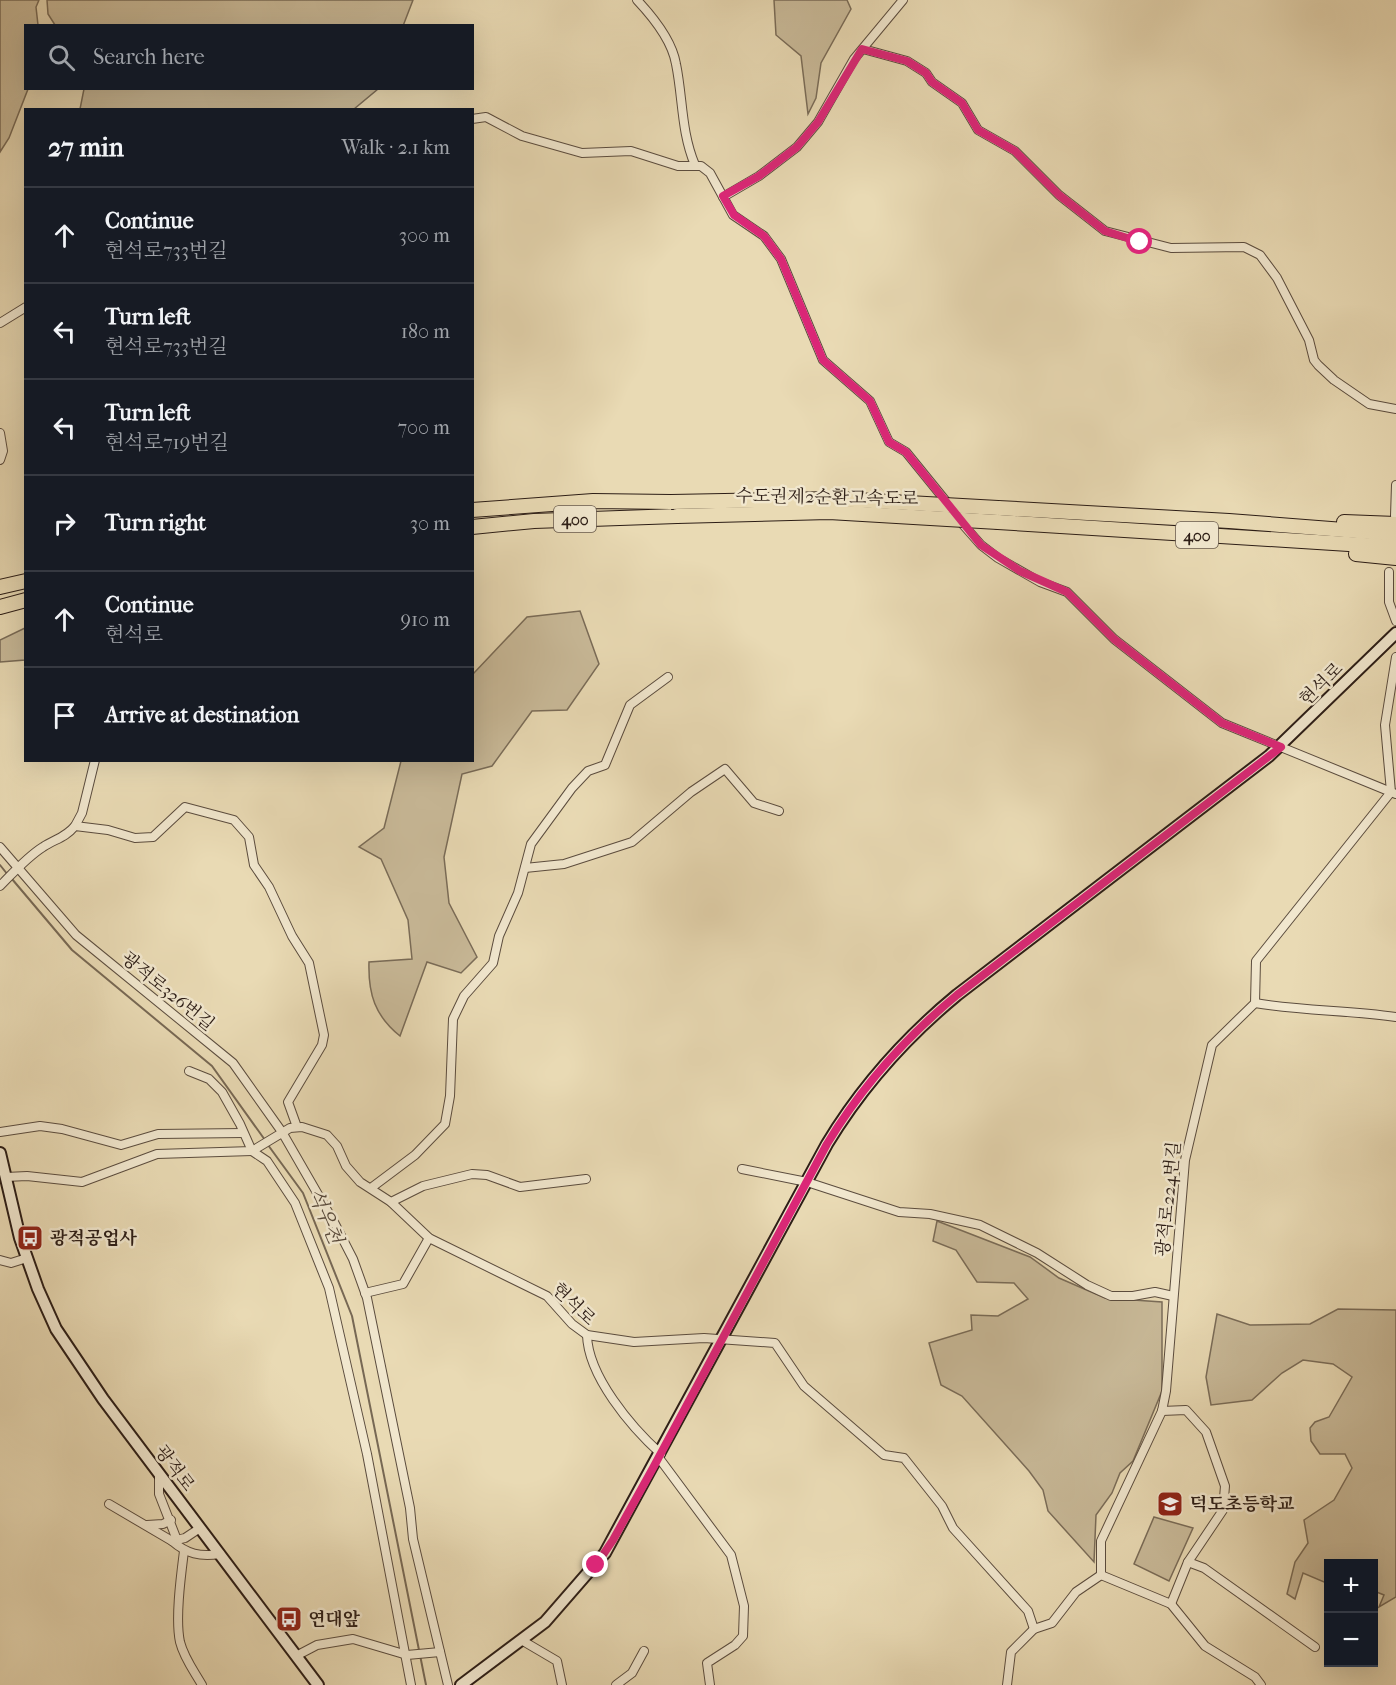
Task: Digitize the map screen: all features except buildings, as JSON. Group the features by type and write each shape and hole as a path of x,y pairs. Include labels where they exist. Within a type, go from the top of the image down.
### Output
{"highway":[{"name":"수도권제2순환고속도로","path":"474,510 593,501 837,499 1130,531 1396,548"},
{"name":"수도권제2순환고속도로","path":"474,527 534,521 829,512 1229,521 1396,534"},
{"path":"1229,521 1395,520"},
{"path":"1130,531 1396,558"},
{"path":"0,587 24,581"},
{"path":"0,607 24,601"}],"street":[{"path":"637,0 657,22 676,62 683,121 689,151 695,165"},
{"path":"723,196 759,176 797,147 818,122 862,49 903,0"},
{"path":"862,49 907,61 926,73 932,82 962,103 978,130 1015,151 1059,195 1105,231 1171,248 1244,247 1260,255 1277,278 1309,340 1314,360 1318,365 1334,380 1369,404 1396,409"},
{"path":"474,119 486,117 522,136 582,153 631,151 678,166 701,166 710,173 734,215 764,236 781,259 823,360 870,401 889,442 906,452 981,545 1020,571 1067,592 1114,639 1222,723 1393,793"},
{"path":"0,323 24,308"},
{"path":"0,433 3,451 0,460"},
{"path":"1395,520 1396,485"},
{"path":"1389,572 1389,602 1396,621"},
{"name":"현석로","path":"807,1182 853,1103 882,1067 926,1021 1281,747 1396,633"},
{"path":"1396,657 1385,725 1393,793 1256,961 1255,1003 1299,1011 1349,1011 1396,1017"},
{"path":"371,1188 415,1155 445,1124 450,1096 453,1019 464,996 493,963 499,936 518,893 531,844 572,788 588,771 605,765 630,705 668,677"},
{"path":"0,886 44,846 63,838 75,826 82,813 95,762"},
{"path":"525,868 564,864 632,842 691,792 725,769 754,803 779,811"},
{"path":"75,826 108,830 146,839 153,837 185,807 234,820 249,837 254,865 269,886 292,936 309,963 324,1035 322,1046 288,1102 297,1127"},
{"name":"광적로326번길","path":"0,847 76,935 233,1063 282,1132 335,1224 353,1259 365,1293 410,1508 413,1539 448,1685"},
{"name":"광적로224번길","path":"1101,1575 1101,1541 1162,1411 1185,1160 1212,1045 1255,1003"},
{"path":"189,1071 209,1079 222,1092 243,1133 255,1150 267,1161 295,1203 329,1288 367,1454 411,1685"},
{"path":"0,1132 40,1126 62,1129 121,1144 158,1134 243,1133"},
{"path":"5,1174 81,1182 157,1154 255,1150 282,1132 297,1127 327,1135 337,1146 346,1166 391,1202 423,1186 472,1174 487,1175 520,1187 586,1179"},
{"name":"광적로","path":"0,1153 27,1258 56,1329 103,1399 318,1685"},
{"path":"742,1169 807,1182 898,1212 930,1214 980,1225 1037,1253 1087,1285 1111,1296 1133,1296 1155,1292 1173,1296"},
{"path":"461,1685 523,1641 555,1612 600,1559 660,1456 807,1182"},
{"name":"현석로","path":"391,1202 429,1238 547,1296 572,1324 587,1335 591,1360 601,1382 660,1456 731,1555 744,1606 743,1636 735,1645 707,1664 710,1685"},
{"path":"365,1293 403,1284 429,1238"},
{"path":"0,1260 11,1263 27,1258"},
{"path":"587,1335 634,1342 704,1338 775,1343 804,1386 884,1455 904,1458 942,1506 953,1528 1028,1611 1034,1629"},
{"path":"1162,1411 1186,1410 1206,1432 1225,1486 1223,1510 1188,1562 1171,1604"},
{"path":"159,1473 159,1494 171,1520 175,1540"},
{"path":"110,1504 175,1540 184,1551 205,1556 220,1554"},
{"path":"147,1525 163,1524 171,1520"},
{"path":"175,1540 185,1538 200,1528"},
{"path":"184,1551 180,1583 180,1641 186,1659 202,1685"},
{"path":"1188,1562 1204,1568 1315,1647"},
{"path":"1007,1685 1011,1652 1034,1629 1052,1623 1076,1592 1101,1575 1171,1604 1205,1646 1255,1677 1261,1685"},
{"path":"296,1656 317,1645 353,1639 407,1655 440,1652"},
{"path":"523,1641 557,1661 562,1685"},
{"path":"616,1685 632,1673 644,1651"}],"shaded area":[{"path":"0,0 39,0 36,7 38,24 24,24 24,90 28,90 9,138 0,152"},
{"path":"47,0 413,0 404,24 54,24 48,14"},
{"path":"774,0 847,0 851,9 821,63 816,98 808,114 801,56 776,35"},
{"path":"84,90 377,90 355,108 80,108"},
{"path":"580,611 599,664 567,710 532,711 492,766 462,774 444,857 449,903 477,957 461,973 427,962 400,1036 384,1020 375,1003 370,984 369,962 412,959 408,920 381,859 359,847 384,828 401,762 474,762 474,673 527,617"},
{"path":"24,628 24,660 0,662 0,640"},
{"path":"937,1221 1030,1257 1059,1278 1105,1298 1162,1302 1162,1391 1133,1461 1120,1473 1112,1493 1096,1515 1094,1562 1048,1511 1043,1490 1029,1471 962,1396 941,1385 929,1343 972,1330 971,1315 998,1316 1028,1299 1014,1283 977,1282 956,1250 933,1241"},
{"path":"1338,1309 1396,1310 1396,1597 1379,1607 1384,1595 1378,1593 1378,1559 1324,1559 1324,1582 1303,1573 1295,1599 1287,1594 1295,1562 1308,1543 1304,1520 1334,1500 1352,1468 1345,1454 1320,1454 1311,1441 1310,1428 1315,1422 1329,1417 1352,1377 1333,1364 1303,1360 1282,1373 1252,1400 1211,1405 1206,1377 1217,1314 1250,1325 1310,1324"},
{"path":"1154,1517 1193,1528 1169,1581 1134,1564"}],"waterway":[{"name":"석우천","path":"0,865 8,875"},
{"name":"석우천","path":"12,879 72,950 212,1066 265,1140"},
{"name":"석우천","path":"268,1145 303,1193 352,1316 426,1685"}],"place":[{"name":"광적공업사","path":"30,1238"},
{"name":"덕도초등학교","path":"1170,1504"},
{"name":"연대앞","path":"289,1619"}],"route":[{"path":"596,1565 613,1540 653,1468 827,1144 853,1103 882,1067 926,1021 957,995 1281,747 1222,723 1114,639 1067,592 1040,582 998,558 981,545 906,452 889,442 870,401 844,381 823,360 809,332 781,259 764,236 734,215 723,196 732,194 786,158 797,147 818,122 862,49 895,56 926,73 932,82 962,103 978,130 1015,151 1038,176 1093,222 1105,231 1140,242"}]}
